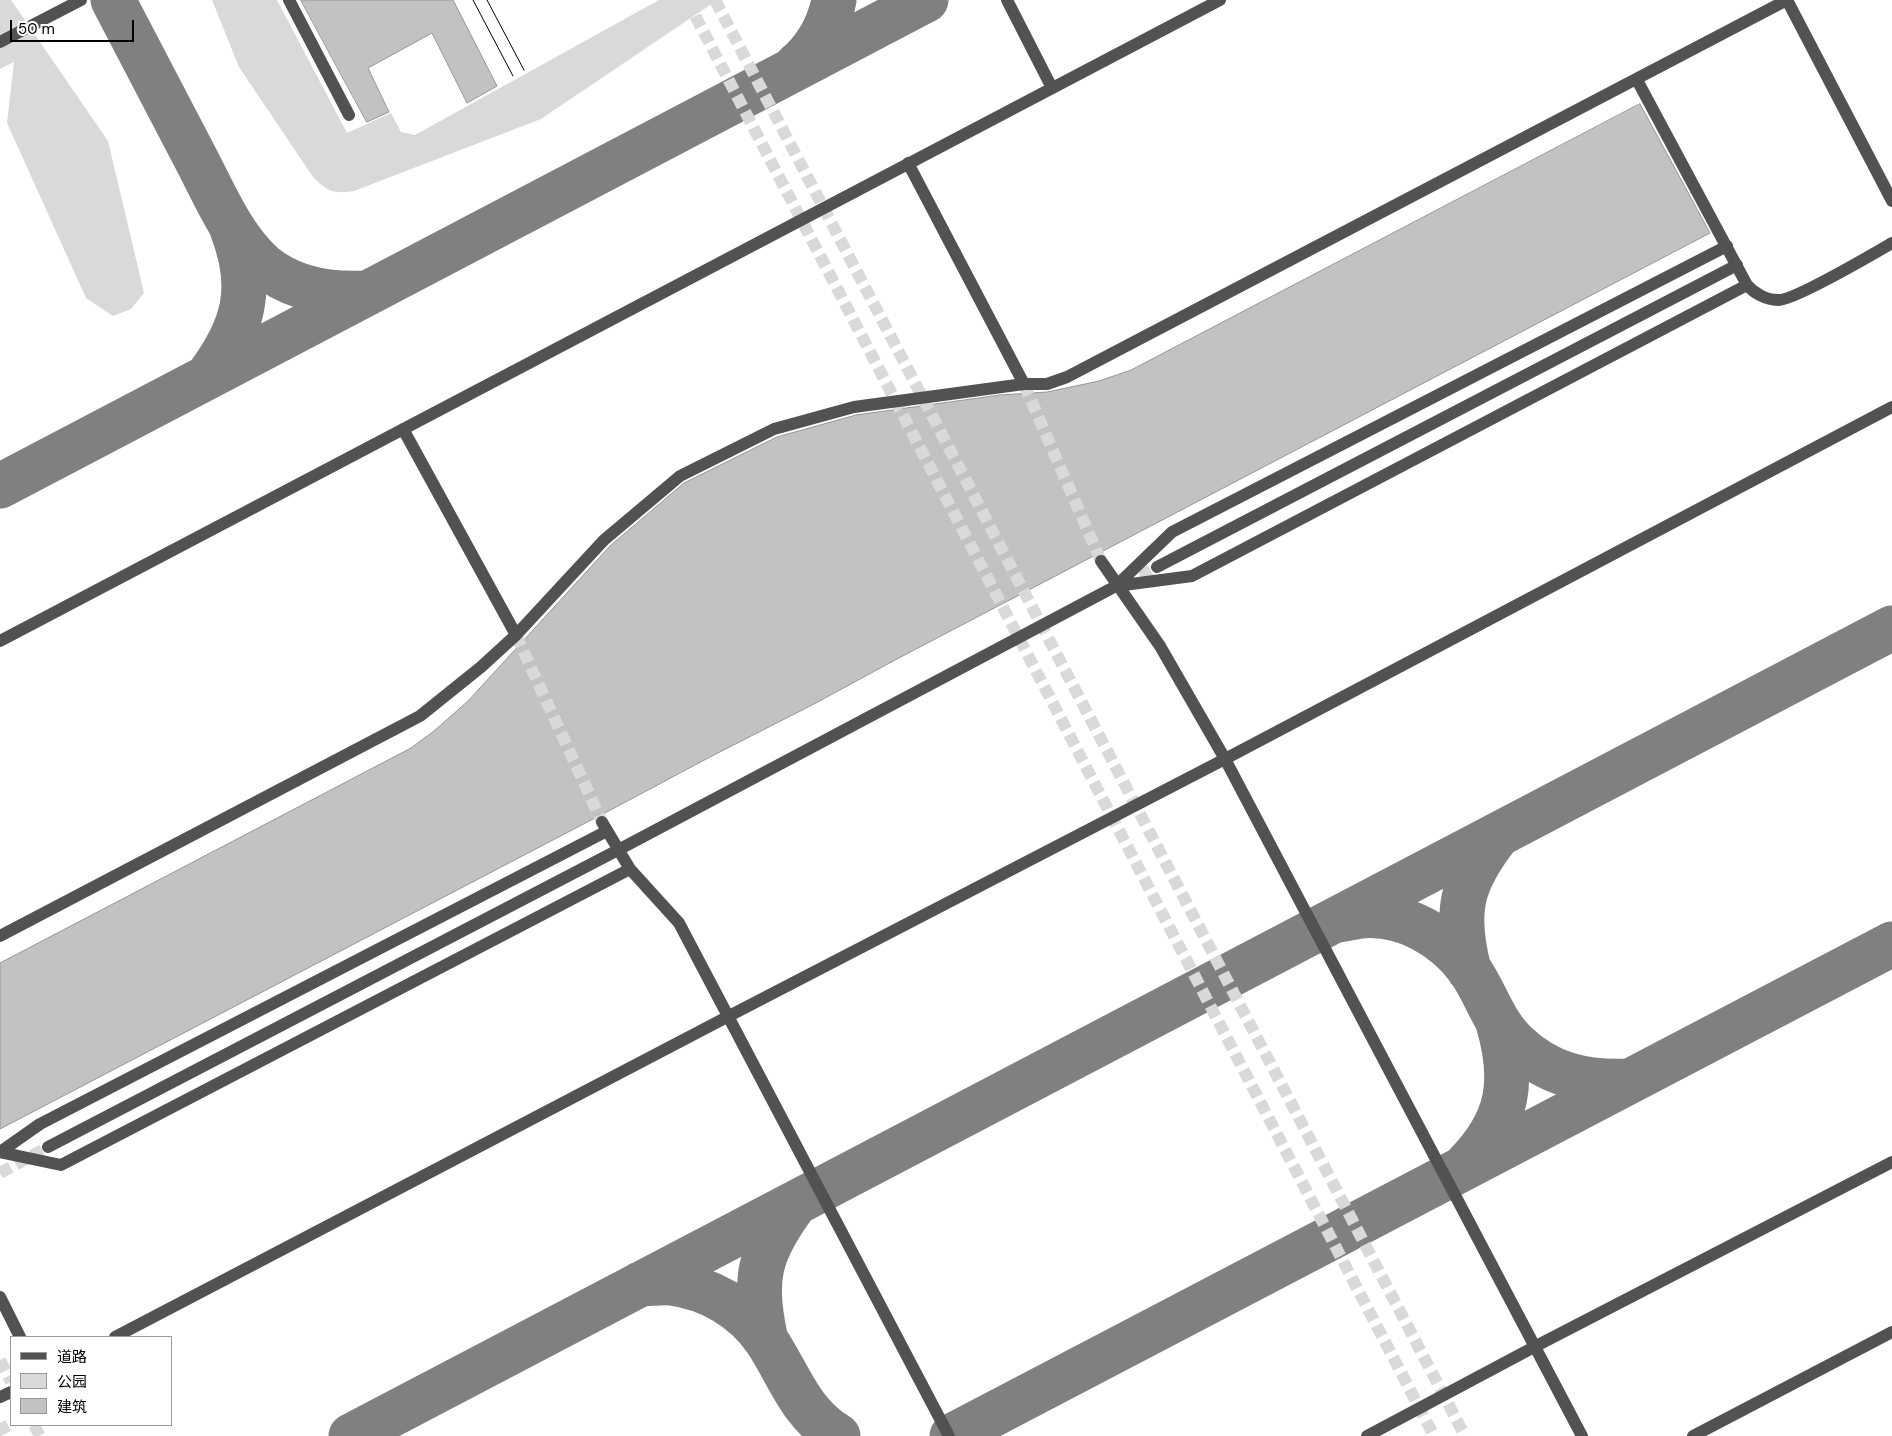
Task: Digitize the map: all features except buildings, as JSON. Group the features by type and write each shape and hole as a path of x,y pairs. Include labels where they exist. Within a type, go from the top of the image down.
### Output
{"lane":[{"path":"0,42 81,0"},
{"path":"290,0 349,115"},
{"path":"1006,0 1052,88"},
{"path":"0,641 1220,0"},
{"path":"0,936 420,716 516,635 604,540 680,476 774,429 854,407 1024,384 1047,384 1067,377 1787,0 1892,201"},
{"path":"1637,80 1747,285 1753,291 1778,300 1796,295 1892,243"},
{"path":"908,163 1024,384"},
{"path":"48,1147 618,850 1116,586 1172,532 1727,246"},
{"path":"1157,567 1737,265"},
{"path":"1116,586 1192,576 1747,285"},
{"path":"117,1336 1225,759 1892,407"},
{"path":"403,429 516,635"},
{"path":"1100,561 1160,646 1225,759 1582,1436"},
{"path":"0,1152 40,1124 605,826 630,869 678,924 729,1016 949,1436"},
{"path":"0,1152 61,1165 630,869"},
{"path":"1367,1436 1536,1346 1892,1162"},
{"path":"0,1297 20,1336"},
{"path":"1693,1436 1892,1332"}],"green space":[{"path":"0,0 11,0 108,141 144,293 131,309 113,316 86,298 7,123 14,62 0,69"},
{"path":"212,0 277,0 347,133 391,113 401,132 415,135 659,0 714,0 710,5 541,119 354,191 336,192 327,189 313,177 239,67"}],"taxiway":[{"path":"113,0 225,215 252,254 275,273 299,285 326,292 367,293"},
{"path":"796,66 810,52 821,36 829,19 834,0"},
{"path":"0,486 926,0"},
{"path":"207,377 230,342 242,307 244,289 243,270 232,229"},
{"path":"351,1436 1892,628"},
{"path":"1469,970 1462,931 1464,898 1476,868 1498,835"},
{"path":"1339,920 1361,916 1377,916 1407,922 1422,929 1448,946 1459,957 1475,978 1495,1017 1507,1035 1528,1054 1554,1070 1568,1075 1598,1080 1630,1081"},
{"path":"952,1436 1892,944"},
{"path":"1466,1165 1492,1132 1500,1116 1505,1099 1507,1082 1506,1063 1498,1023"},
{"path":"766,1340 760,1300 762,1268 766,1252 773,1237 795,1204"},
{"path":"640,1284 667,1283 685,1286 712,1295 736,1309 747,1318 766,1340 804,1405 838,1436"}],"tunnel":[{"path":"687,0 1434,1436"},
{"path":"715,0 1465,1436"},
{"path":"1024,384 1101,561"},
{"path":"1124,584 1157,567"},
{"path":"516,635 602,822"},
{"path":"0,1173 48,1147"},
{"path":"0,1360 10,1380"},
{"path":"0,1423 7,1436"},
{"path":"35,1426 40,1436"}],"tram line":[{"path":"473,0 513,76"},
{"path":"487,0 524,70"}]}
